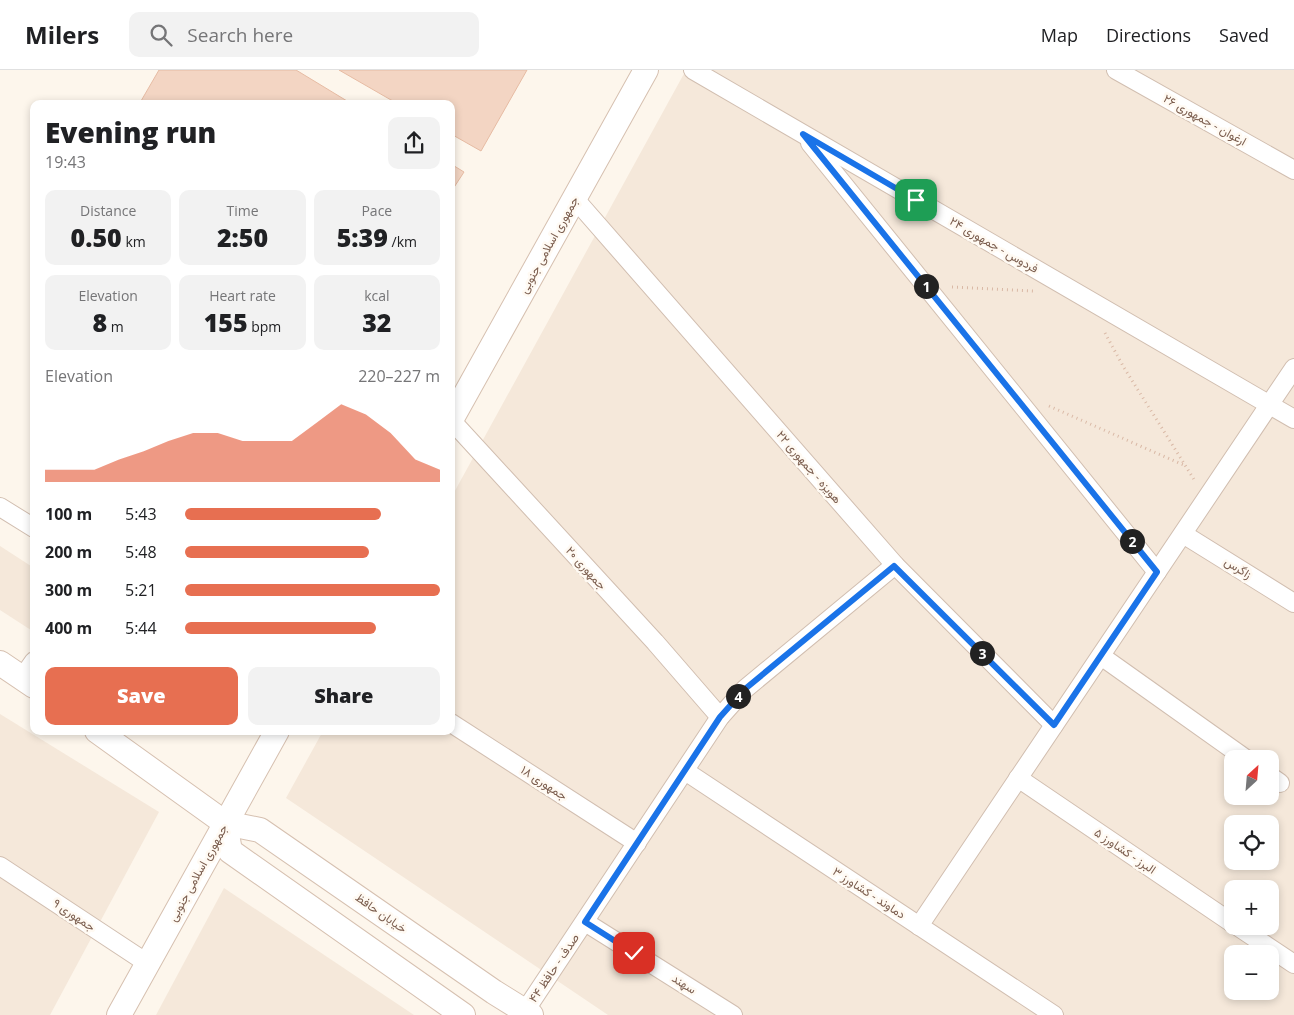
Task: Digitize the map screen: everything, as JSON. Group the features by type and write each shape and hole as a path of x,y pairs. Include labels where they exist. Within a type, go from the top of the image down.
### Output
{"main road":[{"name":"جمهوری اسلامی جنوبی","path":"455,413 646,70"},
{"path":"0,663 30,675"},
{"name":"خیابان حافظ","path":"103,735 225,824 260,830 528,1013"},
{"name":"جمهوری اسلامی جنوبی","path":"119,1015 275,735"},
{"path":"225,824 230,852 462,1015"}],"street":[{"name":"فردوس - جمهوری ۲۴","path":"693,70 1294,419"},
{"name":"ارغوان - جمهوری ۲۶","path":"1116,70 1294,170"},
{"path":"803,134 1157,572"},
{"name":"هویزه - جمهوری ۲۲","path":"575,199 894,566 1054,725"},
{"path":"919,926 1294,368"},
{"name":"جمهوری ۲۰","path":"455,424 648,635 720,717"},
{"path":"0,507 30,526"},
{"name":"زاگرس","path":"1183,534 1294,603"},
{"name":"صدف - حافظ ۴۴","path":"528,1013 585,922 720,717 745,689 894,566"},
{"path":"1101,656 1233,750"},
{"name":"جمهوری ۱۸","path":"455,726 637,843"},
{"name":"دماوند - کشاورز ۳","path":"685,770 1054,1015"},
{"name":"البرز - کشاورز ۵","path":"1018,778 1224,918"},
{"name":"جمهوری ۹","path":"0,866 147,964"},
{"name":"سهند","path":"585,922 733,1015"},
{"path":"1250,935 1294,964"}],"path":[{"path":"926,286 1035,291"},
{"path":"1103,329 1123,366 1206,498"},
{"path":"1044,404 1186,466"}],"shaded area":[{"path":"686,70 1294,70 1294,1015 608,1015 286,798 321,735 455,735 455,491"},
{"path":"0,546 30,565 30,629 0,610"},
{"path":"0,714 30,732 30,735 34,735 159,812 50,1015 0,1015"},
{"path":"224,888 414,1015 156,1015"}],"building":[{"path":"159,70 296,70 345,100 142,100"},
{"path":"339,70 527,70 481,151 455,136 455,100 391,100"},
{"path":"455,166 464,172 455,186"}],"route":[{"path":"634,953 585,922 720,717 745,689 894,566 1054,725 1157,572 803,134 916,200"}]}
